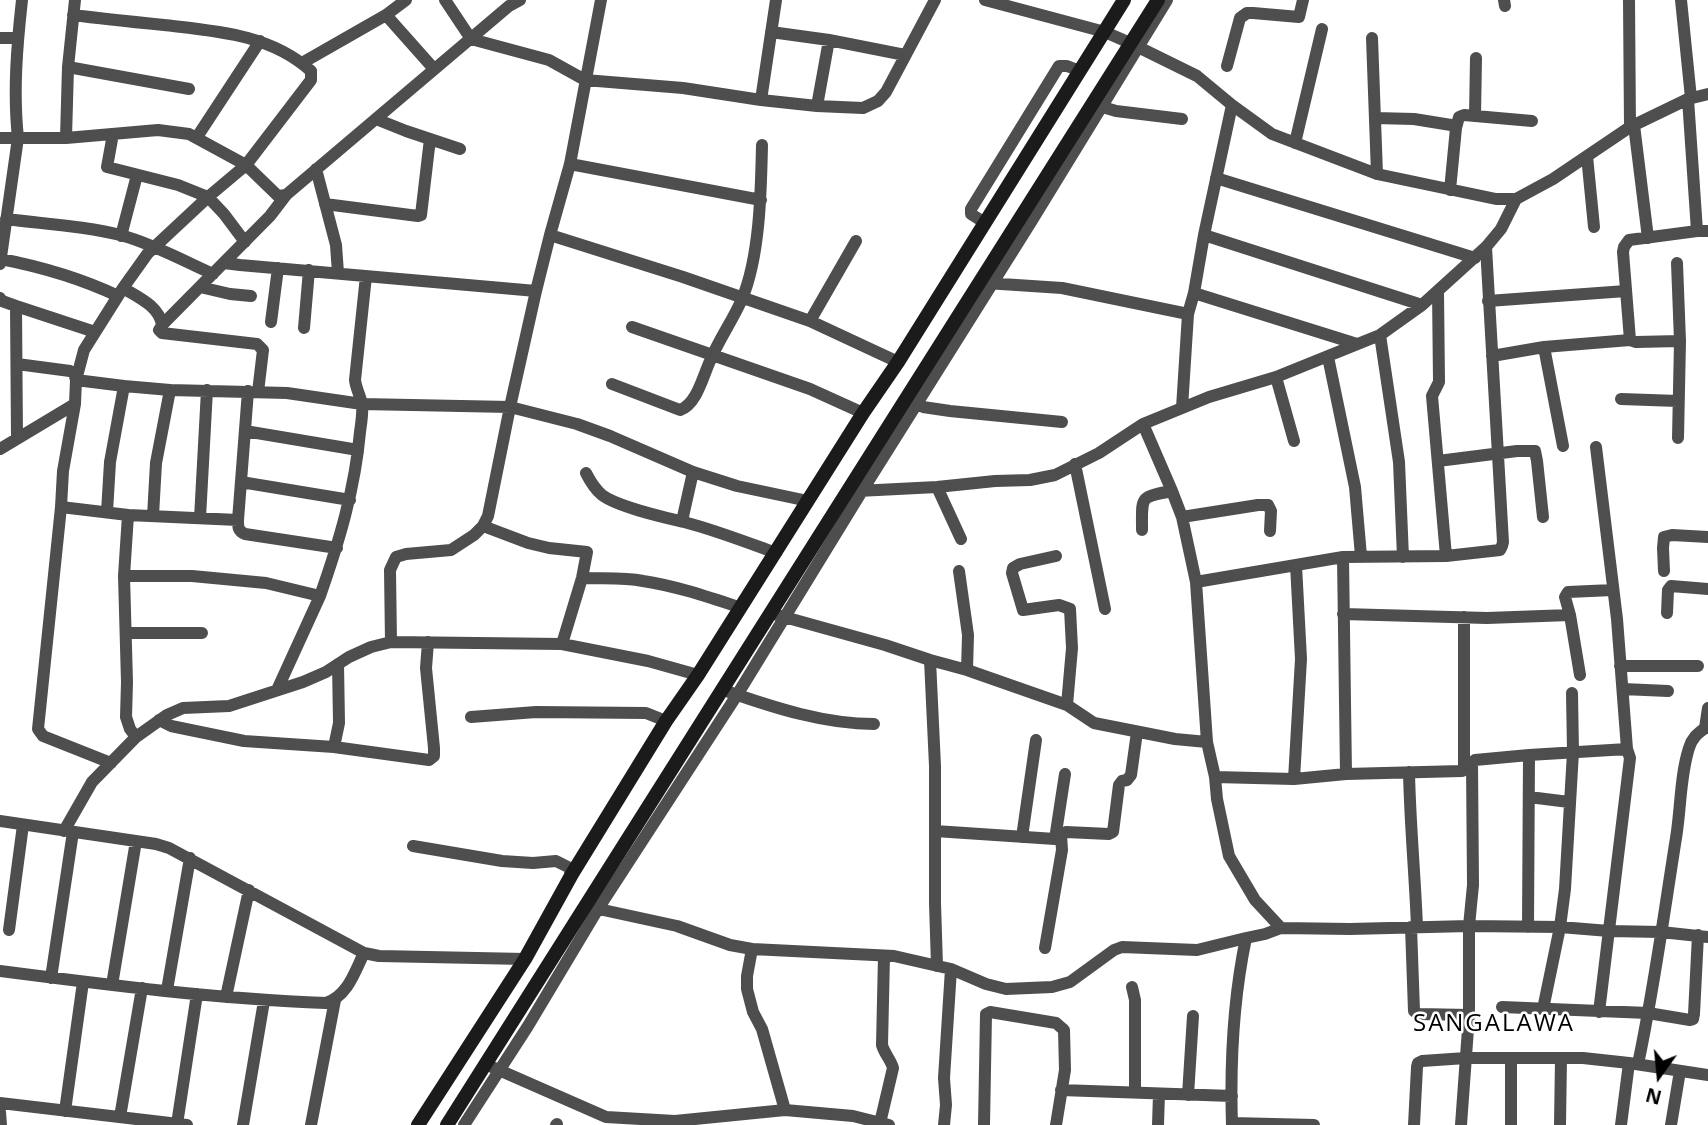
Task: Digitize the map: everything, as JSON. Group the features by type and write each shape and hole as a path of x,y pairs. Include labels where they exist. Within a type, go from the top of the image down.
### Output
{"main road":[{"path":"418,1125 525,959 572,874 666,721 898,362 1124,0"},
{"path":"447,1125 485,1064 521,1023 722,690 777,615 911,401 978,283 1026,219 1134,45 1158,0"}],"street":[{"path":"22,0 18,38 18,138 0,262 42,267 121,292 149,305 157,312 161,318 160,331 164,333 261,346 263,350 245,431 238,528 245,534 337,548"},
{"path":"66,138 68,66 75,0"},
{"path":"302,63 386,15 406,0"},
{"path":"445,0 471,39 549,60 585,80 683,88 817,106 863,107 878,101 886,92 935,0"},
{"path":"162,325 270,216 286,195 509,6 520,0"},
{"path":"391,642 390,570 396,557 452,550 474,535 488,516 536,291 570,164 601,0"},
{"path":"761,100 776,0"},
{"path":"985,0 1105,32 1134,45 1197,76 1272,134 1295,143 1377,174 1496,199 1516,199 1552,179 1632,126 1690,98 1708,94"},
{"path":"1134,45 1167,0"},
{"path":"1227,66 1240,18 1247,13 1253,13 1298,18 1303,0"},
{"path":"1629,0 1632,126 1648,238"},
{"path":"1630,340 1624,247 1629,240 1702,231 1681,0"},
{"path":"74,15 216,31 260,41 302,63 311,71 312,80 246,165 148,253 84,350 76,380 75,404 63,471 38,729 43,736 111,763"},
{"path":"386,15 434,69"},
{"path":"1295,143 1322,29"},
{"path":"771,32 905,55"},
{"path":"0,38 18,38"},
{"path":"1372,38 1377,174"},
{"path":"817,106 830,40"},
{"path":"197,137 260,41"},
{"path":"1475,116 1476,58"},
{"path":"68,66 189,89"},
{"path":"985,223 971,214 971,209 1059,66 1080,71"},
{"path":"1097,105 1116,111 1182,118"},
{"path":"1182,408 1188,314 1232,105"},
{"path":"1029,115 1045,127"},
{"path":"1450,190 1459,117 1464,115 1532,121"},
{"path":"1375,117 1451,125 1456,128"},
{"path":"376,119 460,149"},
{"path":"0,138 66,138 158,130 189,134 246,165 278,196 286,195"},
{"path":"113,134 107,167 178,185 208,197 244,242"},
{"path":"325,204 421,215 430,139"},
{"path":"612,384 680,410 686,407 694,396 743,298 753,260 761,200 762,145"},
{"path":"1587,156 1594,227"},
{"path":"570,164 761,200"},
{"path":"316,169 336,244 338,273"},
{"path":"121,236 137,175"},
{"path":"1216,178 1475,258"},
{"path":"855,491 1030,480 1055,475 1099,453 1143,424 1209,397 1276,377 1380,335 1422,305 1486,247 1500,229 1516,199"},
{"path":"6,219 121,236 155,247 213,274"},
{"path":"1026,219 993,283 911,401 923,407 950,411 1062,422"},
{"path":"550,234 810,321 898,362"},
{"path":"1204,235 1422,305"},
{"path":"810,321 856,241"},
{"path":"1196,582 1343,557 1446,556 1500,550 1502,546 1486,247"},
{"path":"224,262 536,291"},
{"path":"1677,263 1680,341 1678,438"},
{"path":"271,322 278,268"},
{"path":"304,328 309,270"},
{"path":"277,690 320,596 350,500 362,404 355,380 366,276"},
{"path":"978,283 1062,288 1188,314"},
{"path":"200,287 251,296"},
{"path":"1438,291 1439,382 1432,396 1446,556"},
{"path":"1488,301 1626,291"},
{"path":"1194,293 1357,344"},
{"path":"0,298 2,301 95,332"},
{"path":"16,306 17,439"},
{"path":"632,327 810,389 863,413"},
{"path":"1380,335 1399,462 1403,557"},
{"path":"1492,356 1544,347 1630,340 1680,341"},
{"path":"1544,347 1563,446"},
{"path":"1328,357 1355,487 1361,556"},
{"path":"17,364 70,371 74,373 76,380"},
{"path":"1276,377 1294,441"},
{"path":"76,380 170,390 287,393 362,404 510,407 577,424 693,472 737,486 808,501"},
{"path":"107,512 110,461 124,386"},
{"path":"153,516 156,463 170,390"},
{"path":"200,518 207,390"},
{"path":"1620,399 1678,401"},
{"path":"0,449 75,404"},
{"path":"1143,424 1182,517 1196,582 1207,742 1229,856 1255,900 1281,928"},
{"path":"245,431 358,450"},
{"path":"1596,447 1618,619 1627,749 1630,758 1599,1012"},
{"path":"1438,461 1497,453 1535,452 1544,517"},
{"path":"1075,464 1105,609"},
{"path":"682,521 693,472"},
{"path":"586,473 602,495 615,501 721,533 776,553"},
{"path":"241,482 350,500"},
{"path":"937,487 961,540"},
{"path":"1142,530 1143,502 1149,495 1172,491"},
{"path":"1182,517 1268,505 1271,511 1270,531"},
{"path":"61,507 128,515 238,520"},
{"path":"128,515 124,576 126,718 136,737"},
{"path":"483,526 528,543 587,552 562,644"},
{"path":"1664,571 1664,537 1708,537"},
{"path":"1056,556 1020,564 1013,568 1012,573 1024,610 1059,605 1070,609 1072,648 1068,705"},
{"path":"1343,557 1346,774"},
{"path":"1294,779 1301,660 1296,565"},
{"path":"959,571 968,635 967,670"},
{"path":"124,576 192,576 266,583 320,596"},
{"path":"582,578 643,581 739,607"},
{"path":"1667,613 1668,590 1671,586 1708,590"},
{"path":"1580,675 1565,597 1568,592 1613,590"},
{"path":"1343,614 1464,617 1570,615"},
{"path":"1207,742 1094,723 1068,705 967,670 777,615 737,695 592,907 677,926 730,945 752,949 905,958 951,969 986,984 1006,989 1052,987 1070,982 1122,947 1196,950 1281,928 1528,927 1703,936 1693,1019 1648,1013 1502,1007"},
{"path":"1215,777 1294,779 1346,774 1462,771 1464,617"},
{"path":"125,633 202,633"},
{"path":"51,978 68,831 92,782 136,737 167,715 183,708 229,706 303,682 371,647 391,642 562,644 648,661 698,675"},
{"path":"159,720 171,726 244,741 334,747 429,760 434,756 426,668 428,642"},
{"path":"930,660 935,765 937,966"},
{"path":"334,747 339,723 338,664"},
{"path":"1620,666 1698,666"},
{"path":"1623,688 1668,691"},
{"path":"722,690 779,709 856,724 874,724"},
{"path":"1543,1009 1560,928 1565,888 1573,752 1572,693"},
{"path":"1621,1125 1648,1013 1689,748 1694,736 1707,728 1708,708"},
{"path":"471,717 536,712 646,713 666,721"},
{"path":"935,831 1022,837 1058,837 1066,832 1109,834 1113,832 1119,785 1130,775 1137,732"},
{"path":"1022,837 1036,740"},
{"path":"1461,1125 1473,885 1472,763 1475,760 1529,755 1627,749"},
{"path":"1528,927 1529,755"},
{"path":"1409,772 1410,828 1415,872 1414,1011 1418,1014 1468,1015"},
{"path":"1045,948 1062,850 1058,837 1065,774"},
{"path":"1529,797 1569,802"},
{"path":"0,821 169,848 364,953 379,956 525,959"},
{"path":"9,930 23,825"},
{"path":"112,985 136,841"},
{"path":"413,846 502,860 533,863 556,861 568,867 572,874"},
{"path":"167,990 190,858"},
{"path":"226,997 249,890"},
{"path":"1245,939 1235,1008 1232,1124 1314,1125"},
{"path":"752,949 747,989 753,1012 762,1028 785,1110"},
{"path":"0,971 264,1001 326,1003 344,993 364,953"},
{"path":"485,1064 607,1117 648,1122 675,1121 785,1110 884,1124 893,1068 882,1045 884,956"},
{"path":"944,1125 944,1078 951,969"},
{"path":"65,1111 83,982"},
{"path":"1132,987 1135,1000 1135,1093"},
{"path":"120,1117 142,988"},
{"path":"1006,989 1006,1015"},
{"path":"0,1103 182,1124 197,994"},
{"path":"311,1125 335,1000"},
{"path":"243,1125 264,1001"},
{"path":"984,1125 986,1014 990,1012 1056,1023 1064,1030 1065,1070 1056,1125"},
{"path":"1188,1095 1193,1016"},
{"path":"464,1125 500,1071 521,1023"},
{"path":"1560,1125 1561,1058"},
{"path":"1414,1125 1418,1063 1422,1061 1561,1058 1634,1063 1708,1075"},
{"path":"1511,1059 1511,1125"},
{"path":"1671,1125 1680,1071"},
{"path":"1061,1090 1232,1096"},
{"path":"1158,1125 1159,1094"},
{"path":"0,1112 1,1125"}],"district":[{"name":"SANGALAWA","path":"1494,1024"}]}
